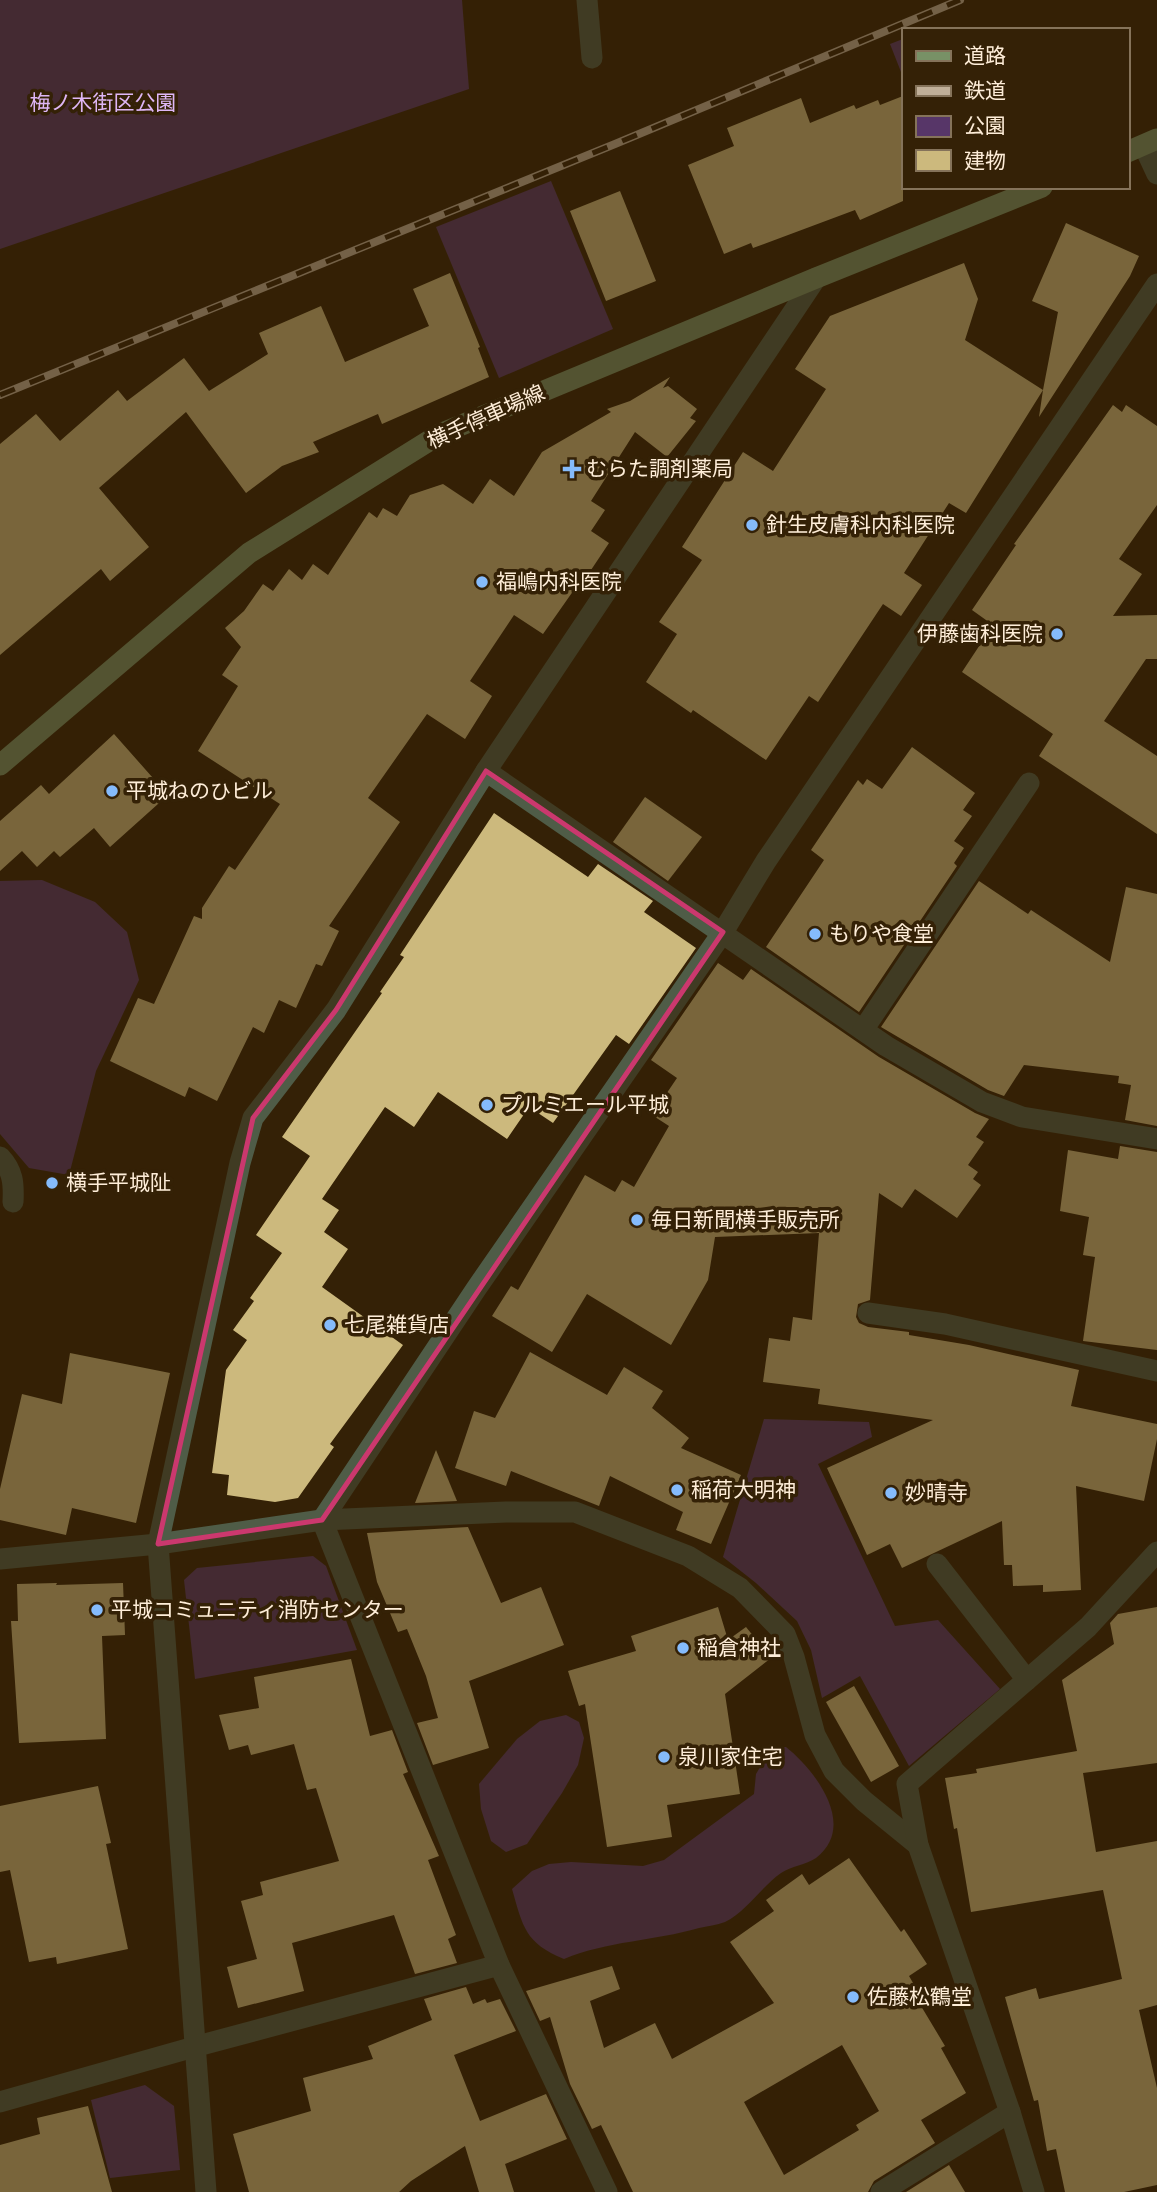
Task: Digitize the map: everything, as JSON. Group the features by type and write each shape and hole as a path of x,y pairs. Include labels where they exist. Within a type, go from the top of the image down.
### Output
{"main road":[{"name":"横手停車場線","path":"0,765 249,553 440,434 1036,189"}],"street":[{"path":"587,0 592,58"},
{"path":"1143,146 1157,174"},
{"path":"206,2192 158,1544 240,1163 253,1118 336,1010 485,771 816,278"},
{"path":"322,1520 475,1289 723,932 766,861 1157,284"},
{"path":"485,771 886,1046 982,1102 1022,1117 1157,1139"},
{"path":"863,1030 1029,783"},
{"path":"0,1157 8,1166 14,1182 13,1202"},
{"path":"869,1312 918,1318 1157,1371"},
{"path":"0,1559 158,1544 322,1520 506,1511 575,1512 688,1556 740,1588 785,1634 815,1735 834,1771 864,1801 918,1845"},
{"path":"322,1520 499,1965 607,2192"},
{"path":"1034,2192 1010,2112 918,1845 907,1784 1088,1627 1157,1552"},
{"path":"937,1564 1027,1680"},
{"path":"0,2102 499,1965"},
{"path":"881,2192 1010,2112"}],"highlighted area":[{"path":"486,771 723,932 322,1520 158,1544 253,1118 336,1010"}],"green space":[{"name":"梅ノ木街区公園","path":"0,0 462,0 469,89 0,249"},
{"path":"902,39 902,74 890,44"},
{"path":"551,181 613,329 499,378 436,227"},
{"path":"42,880 95,902 127,932 139,980 96,1071 69,1175 29,1168 0,1134 0,881"},
{"path":"764,1419 869,1422 872,1437 818,1464 895,1626 938,1620 1000,1689 909,1766 860,1676 822,1698 811,1650 797,1621 723,1557"},
{"path":"313,1556 326,1566 357,1650 195,1679 184,1580 197,1568"},
{"path":"566,1715 579,1722 584,1738 578,1765 527,1844 506,1852 491,1841 481,1809 479,1784 517,1739 540,1721"},
{"path":"772,1747 786,1747 797,1757 828,1799 833,1815 833,1830 828,1845 816,1858 781,1873 740,1912 722,1923 597,1948 564,1959 533,1940 523,1924 512,1889 532,1871 549,1864 571,1862 643,1866 664,1860 754,1794 756,1774"},
{"path":"145,2085 174,2106 180,2170 110,2178 91,2100"}],"building":[{"path":"902,96 903,201 860,220 855,210 753,248 751,243 724,254 688,165 734,146 727,128 801,98 810,123 854,105 856,109 878,100 880,105"},
{"path":"620,191 656,281 606,301 570,211"},
{"path":"1066,223 1139,256 1130,276 1039,417 1058,312 1032,301"},
{"path":"964,263 978,299 965,340 1043,390 966,513 949,503 904,573 922,585 901,616 883,604 818,702 809,696 766,760 693,710 691,713 646,682 677,634 659,622 702,560 682,547 743,452 773,471 826,389 795,369 830,316"},
{"path":"450,273 480,347 478,348 489,377 382,424 378,414 313,442 319,452 282,466 246,493 186,412 99,488 149,547 110,581 101,569 0,655 0,444 36,414 60,441 118,390 127,401 184,358 209,391 268,354 259,333 321,306 345,362 429,326 413,289"},
{"path":"670,377 663,388 668,386 697,409 690,418 696,421 667,457 635,432 591,501 605,510 591,531 609,543 585,579 583,577 543,634 514,615 470,681 492,696 465,739 427,714 368,798 400,822 329,926 339,931 322,966 316,964 296,1008 279,1000 264,1033 253,1027 217,1101 189,1087 185,1097 110,1061 138,998 154,1004 194,916 202,919 202,908 229,866 235,870 280,804 198,751 238,686 222,675 241,647 225,628 244,611 263,584 273,591 289,569 302,580 313,564 328,575 369,512 377,518 383,508 397,516 410,495 443,484 473,504 490,479 514,496 542,452 611,412 607,409 630,401"},
{"path":"1113,405 1122,412 1126,405 1157,426 1157,505 1119,559 1142,574 1113,616 1157,615 1157,659 1146,659 1104,721 1157,756 1157,834 1039,756 1053,734 962,672 993,625 972,610 1016,545 1014,544"},
{"path":"114,734 168,795 110,847 94,828 60,857 54,851 37,867 22,851 0,871 0,821 41,785 49,794"},
{"path":"912,747 975,793 963,810 972,816 954,841 964,848 954,863 957,866 859,1012 766,947 824,860 811,850 858,780 863,785 867,779 882,789"},
{"path":"645,797 702,837 668,881 613,842"},
{"path":"494,813 588,877 598,864 653,901 644,912 696,948 629,1044 616,1035 553,1123 529,1107 507,1139 438,1092 414,1127 385,1107 322,1199 339,1210 324,1232 348,1249 322,1287 403,1345 330,1444 334,1447 298,1498 275,1502 227,1495 229,1475 212,1473 226,1370 247,1340 233,1330 254,1301 250,1298 282,1253 256,1235 310,1156 282,1137 382,993 380,992 404,957 400,955"},
{"path":"979,881 1028,914 1031,910 1110,962 1126,887 1157,894 1157,1126 1125,1120 1131,1085 1118,1083 1119,1076 1024,1065 1004,1096 988,1090 881,1027"},
{"path":"718,963 743,980 751,969 879,1057 989,1119 976,1137 984,1142 968,1165 978,1172 973,1179 981,1185 957,1218 915,1189 902,1208 879,1193 870,1300 858,1304 856,1317 859,1323 868,1327 909,1332 909,1335 969,1345 1079,1370 1071,1406 1157,1424 1157,1439 1144,1501 1076,1486 1081,1590 1043,1592 1043,1585 1013,1586 1012,1565 1004,1565 1002,1521 902,1568 890,1544 867,1555 827,1468 933,1420 818,1404 820,1389 763,1382 769,1338 790,1341 793,1317 812,1320 819,1233 715,1237 708,1280 671,1345 587,1294 552,1352 492,1316 511,1286 518,1290 585,1175 615,1192 622,1180 634,1187 669,1126 652,1115 677,1078 651,1060"},
{"path":"1120,1146 1157,1152 1157,1350 1083,1341 1095,1257 1083,1255 1089,1217 1060,1211 1068,1150 1118,1159"},
{"path":"530,1352 607,1395 624,1367 663,1391 652,1408 689,1438 681,1448 741,1475 711,1544 676,1530 683,1512 610,1476 599,1506 511,1471 506,1486 455,1468 474,1411 495,1418"},
{"path":"70,1353 170,1373 136,1523 72,1508 66,1535 0,1520 0,1489 22,1394 62,1404"},
{"path":"436,1450 457,1501 415,1503"},
{"path":"468,1527 501,1603 541,1587 564,1645 469,1681 489,1748 433,1765 417,1723 438,1718 426,1676 407,1629 398,1632 377,1582 367,1533"},
{"path":"57,1583 56,1585 123,1583 125,1635 102,1636 106,1739 19,1743 11,1621 18,1621 17,1584"},
{"path":"718,1607 728,1640 746,1627 771,1658 725,1694 740,1794 667,1805 672,1837 607,1847 585,1704 579,1706 568,1671 636,1651 631,1636"},
{"path":"1157,1607 1157,1763 1083,1773 1096,1852 1157,1841 1157,2005 1139,2010 1157,2088 1157,2185 1124,2192 1065,2192 1056,2149 1047,2151 1038,2100 1034,2101 1005,1997 1036,1988 1039,1999 1122,1979 1103,1890 971,1912 957,1828 954,1829 945,1778 977,1773 976,1769 1077,1751 1062,1680 1114,1644 1110,1623 1118,1614"},
{"path":"351,1659 370,1736 392,1730 408,1772 403,1774 439,1856 428,1860 456,1935 448,1939 457,1963 415,1974 394,1915 292,1943 304,1991 238,2008 227,1967 257,1959 241,1901 263,1895 260,1882 339,1861 316,1788 307,1790 294,1744 251,1755 248,1745 229,1750 219,1715 259,1708 254,1677"},
{"path":"854,1686 899,1766 871,1782 826,1702"},
{"path":"98,1786 111,1843 106,1844 128,1949 57,1964 56,1957 29,1962 10,1870 0,1872 0,1806"},
{"path":"849,1858 901,1932 904,1929 927,1964 909,1976 916,1988 912,1991 945,2046 941,2048 966,2093 921,2120 935,2143 874,2181 868,2192 633,2192 601,2125 592,2129 570,2084 550,2017 540,2021 526,1991 612,1966 620,1989 590,2001 604,2048 655,2023 672,2059 774,2003 730,1942 774,1911 766,1900 802,1874 809,1885","holes":["842,2045 879,2111 856,2125 859,2130 784,2175 744,2102"]},
{"path":"466,1987 473,2004 485,1999 487,2003 500,1999 516,2031 454,2055 480,2121 546,2094 567,2139 505,2164 514,2192 479,2192 465,2146 411,2181 399,2192 249,2192 233,2134 311,2111 303,2078 373,2059 368,2046 432,2020 424,1999"},
{"path":"88,2106 112,2192 0,2192 0,2145 40,2134 37,2118"},
{"path":"949,2165 965,2192 906,2192"}],"railway":[{"path":"0,395 960,0"}],"place":[{"name":"むらた調剤薬局","path":"572,469"},
{"name":"針生皮膚科内科医院","path":"752,525"},
{"name":"福嶋内科医院","path":"482,582"},
{"name":"伊藤歯科医院","path":"1057,634"},
{"name":"平城ねのひビル","path":"112,791"},
{"name":"もりや食堂","path":"815,934"},
{"name":"プルミエール平城","path":"487,1105"},
{"name":"横手平城阯","path":"52,1183"},
{"name":"毎日新聞横手販売所","path":"637,1220"},
{"name":"七尾雑貨店","path":"330,1325"},
{"name":"稲荷大明神","path":"677,1490"},
{"name":"妙晴寺","path":"891,1493"},
{"name":"平城コミュニティ消防センター","path":"97,1610"},
{"name":"稲倉神社","path":"683,1648"},
{"name":"泉川家住宅","path":"664,1757"},
{"name":"佐藤松鶴堂","path":"853,1997"}]}
